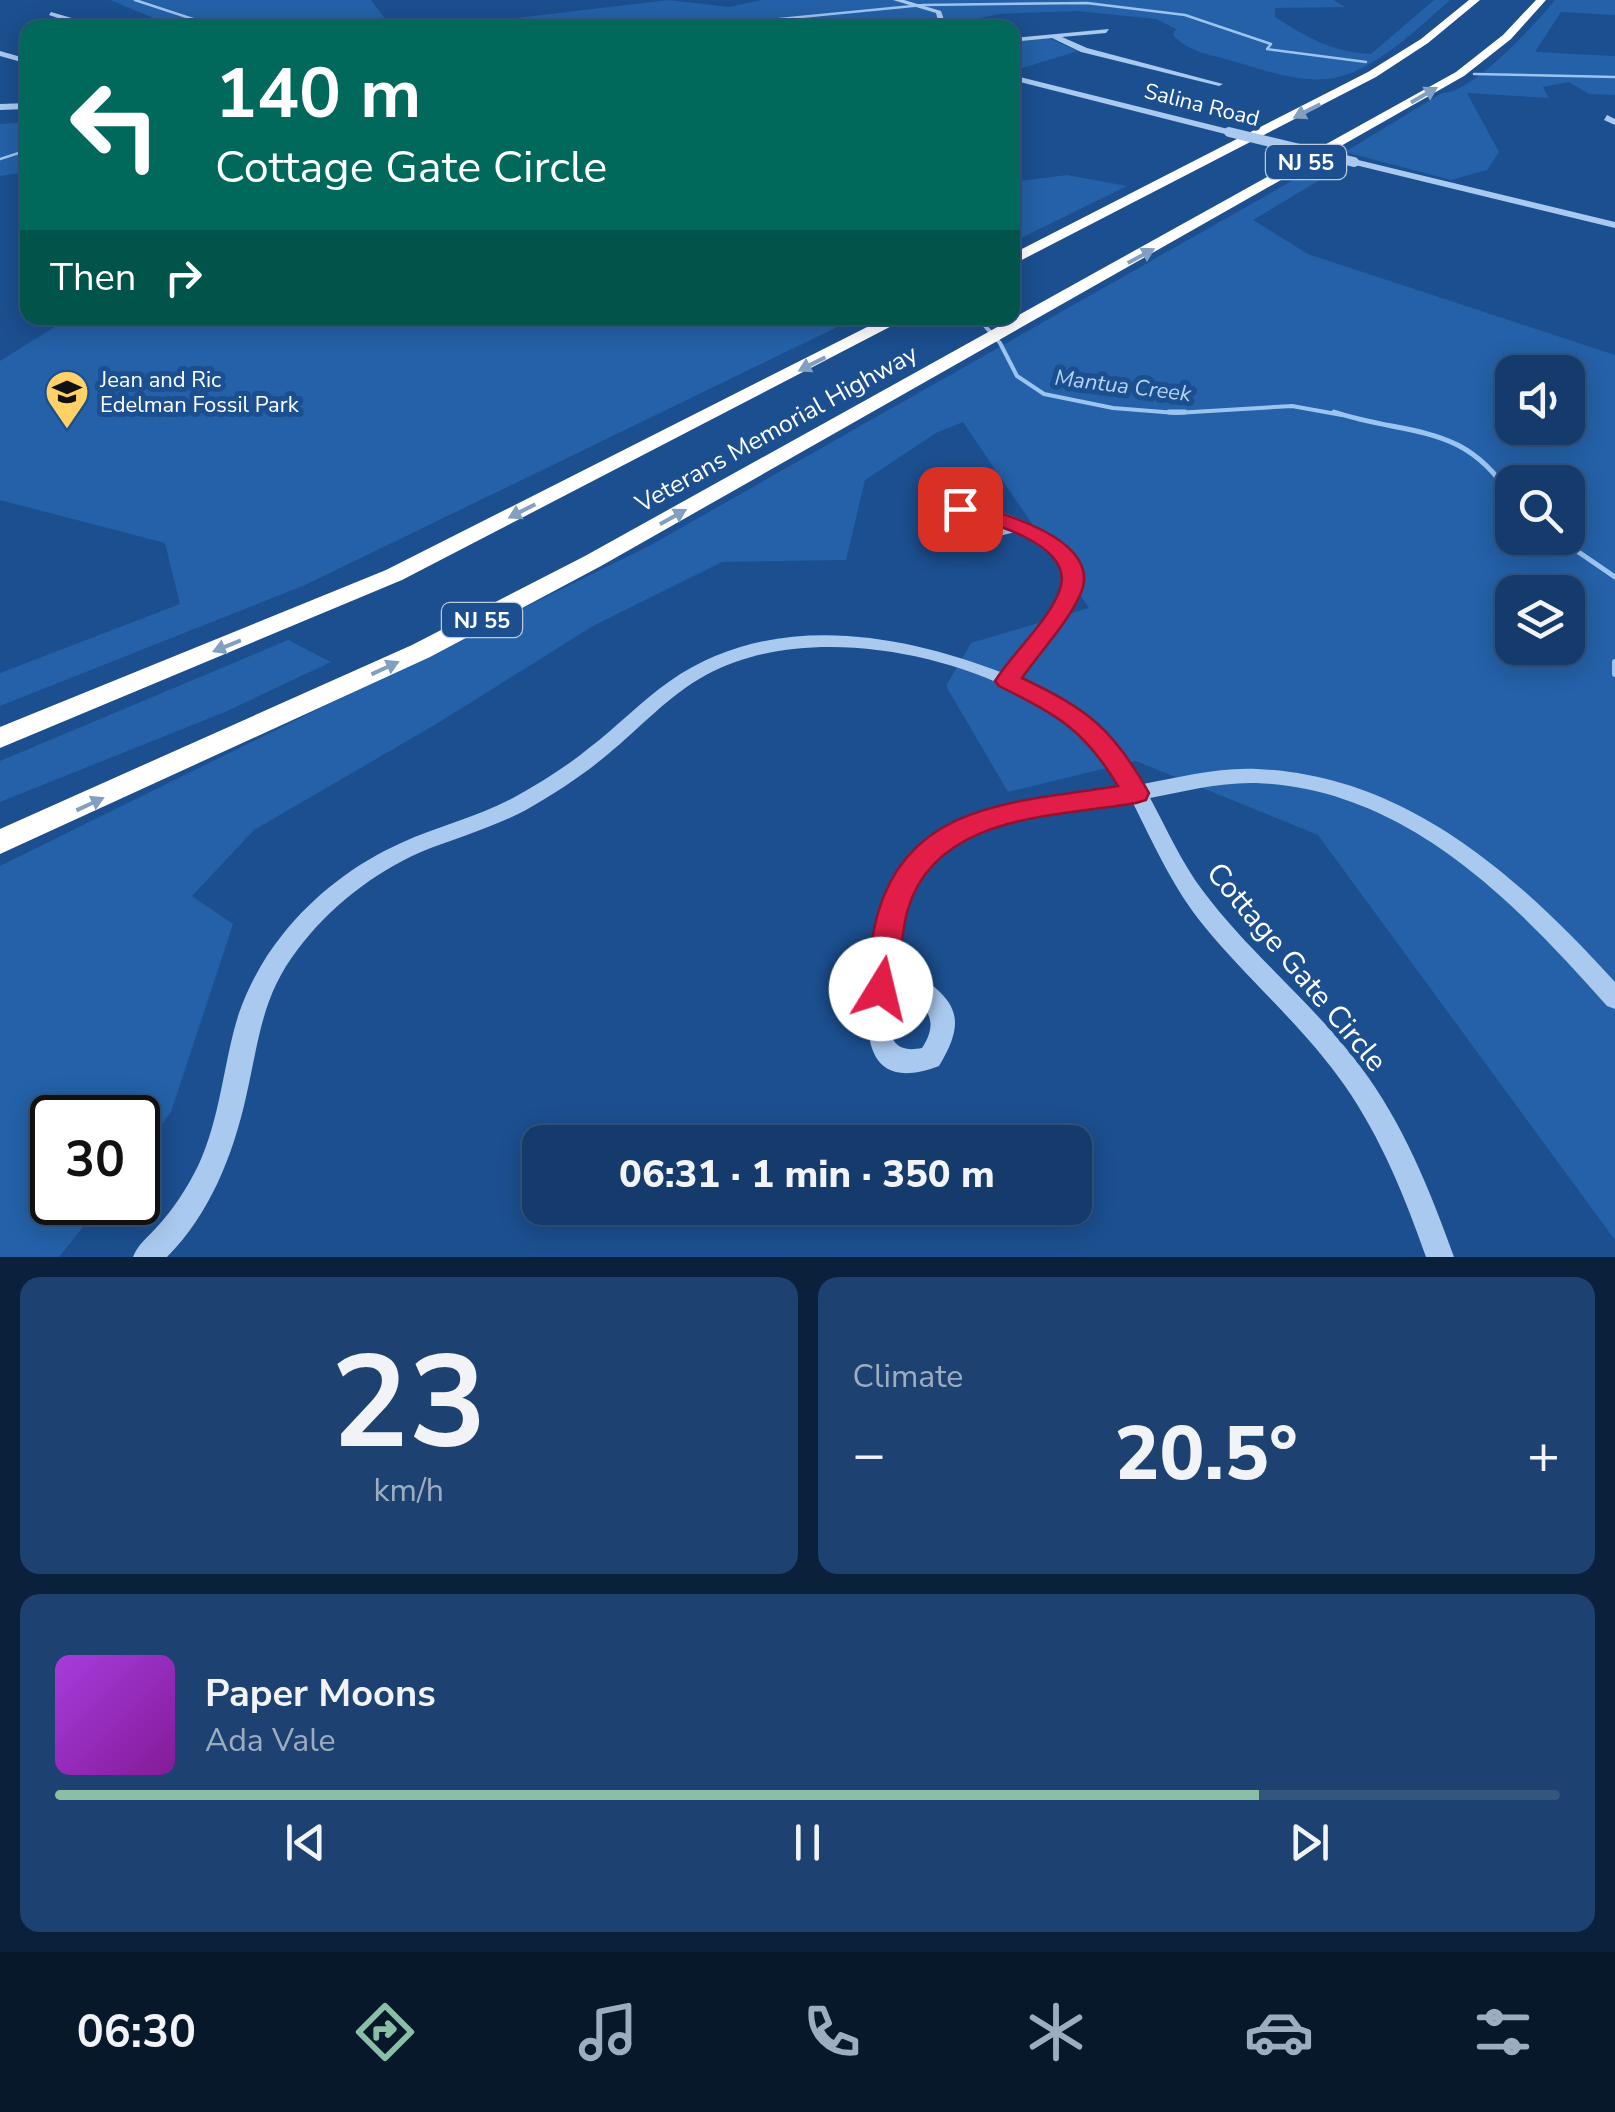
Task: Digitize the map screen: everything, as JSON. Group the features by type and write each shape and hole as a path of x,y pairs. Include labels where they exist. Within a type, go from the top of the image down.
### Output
{"highway":[{"name":"NJ 55","path":"1020,256 1386,70 1440,32 1475,0"},
{"name":"Veterans Memorial Highway","path":"1020,321 1460,74 1507,37 1542,0"},
{"name":"Veterans Memorial Highway","path":"0,738 394,574 884,325"},
{"name":"Veterans Memorial Highway","path":"0,842 421,652 593,562 1014,325"}],"street":[{"path":"896,0 941,13 942,20"},
{"path":"51,14 70,20"},
{"path":"1020,39 1106,31"},
{"path":"1050,35 1084,50 1219,84"},
{"name":"Salina Road","path":"1020,79 1615,226"},
{"path":"1007,681 1074,586 1072,566 1064,554 1018,527"},
{"name":"Cottage Gate Circle","path":"147,1257 182,1220 207,1182 230,1114 252,1010 281,952 336,894 410,848 525,802 598,752 673,687 738,655 812,640 850,641 1007,681 1069,711 1108,748 1193,895 1338,1056 1374,1108 1409,1174 1440,1257"},
{"path":"885,960 892,913 905,882 926,853 952,832 985,818 1215,779 1285,778 1360,797 1402,814 1507,886 1571,948 1615,999"}],"shaded area":[{"path":"110,0 371,0 386,20 156,20"},
{"path":"669,0 729,7 762,0 1333,0 1346,7 1275,8 1275,17 1321,43 1371,54 1434,0 1450,0 1376,60 1327,79 1281,75 1202,53 1179,41 1173,35 1176,29 1156,19 1077,11 999,14 971,20 500,20"},
{"path":"1555,0 1615,0 1615,15 1561,12 1535,52 1615,56 1615,95 1589,94 1569,82 1543,87 1549,98 1467,93 1499,152 1487,170 1451,180 1345,152 1442,93 1470,82 1503,56"},
{"path":"1049,38 1078,51 1020,69 1020,40"},
{"path":"20,123 20,173 0,176 0,124"},
{"path":"1327,161 1340,168 1253,220 1308,254 1615,355 1615,1240 1318,835 1136,761 1008,792 946,686 971,643 1089,608 963,422 936,433 865,480 846,560 722,562 593,626 438,723 254,830 192,896 233,924 171,1112 160,1127 160,1095 30,1095 30,1225 84,1225 59,1257 0,1257 0,866 649,546"},
{"path":"1067,175 1127,186 1020,239 1020,181"},
{"path":"58,325 842,325 305,585 0,706 0,673 180,604 165,543 0,500 0,361"},
{"path":"288,640 331,662 225,712 0,802 0,761"}],"waterway":[{"name":"Mantua Creek","path":"135,0 196,20"},
{"path":"770,20 923,5 1087,3 1185,15 1271,44 1267,49 1366,62"},
{"path":"1474,74 1615,77"},
{"path":"0,159 20,153"},
{"name":"Mantua Creek","path":"984,325 1000,343 1017,376 1044,394 1113,408 1176,413 1292,406 1342,415"},
{"name":"Mantua Creek","path":"1169,412 1185,412"},
{"name":"Mantua Creek","path":"1334,412 1455,444 1495,474"},
{"name":"Mantua Creek","path":"1583,555 1615,577"},
{"name":"Mantua Creek","path":"1615,662 1615,674"}],"place":[{"name":"Jean and Ric Edelman Fossil Park","path":"67,430"}],"route":[{"path":"881,989 892,913 905,882 926,853 952,832 985,818 1136,793 1108,748 1069,711 1007,681 1070,594 1074,586 1072,566 1064,554 1032,533 984,513 960,509"}]}
